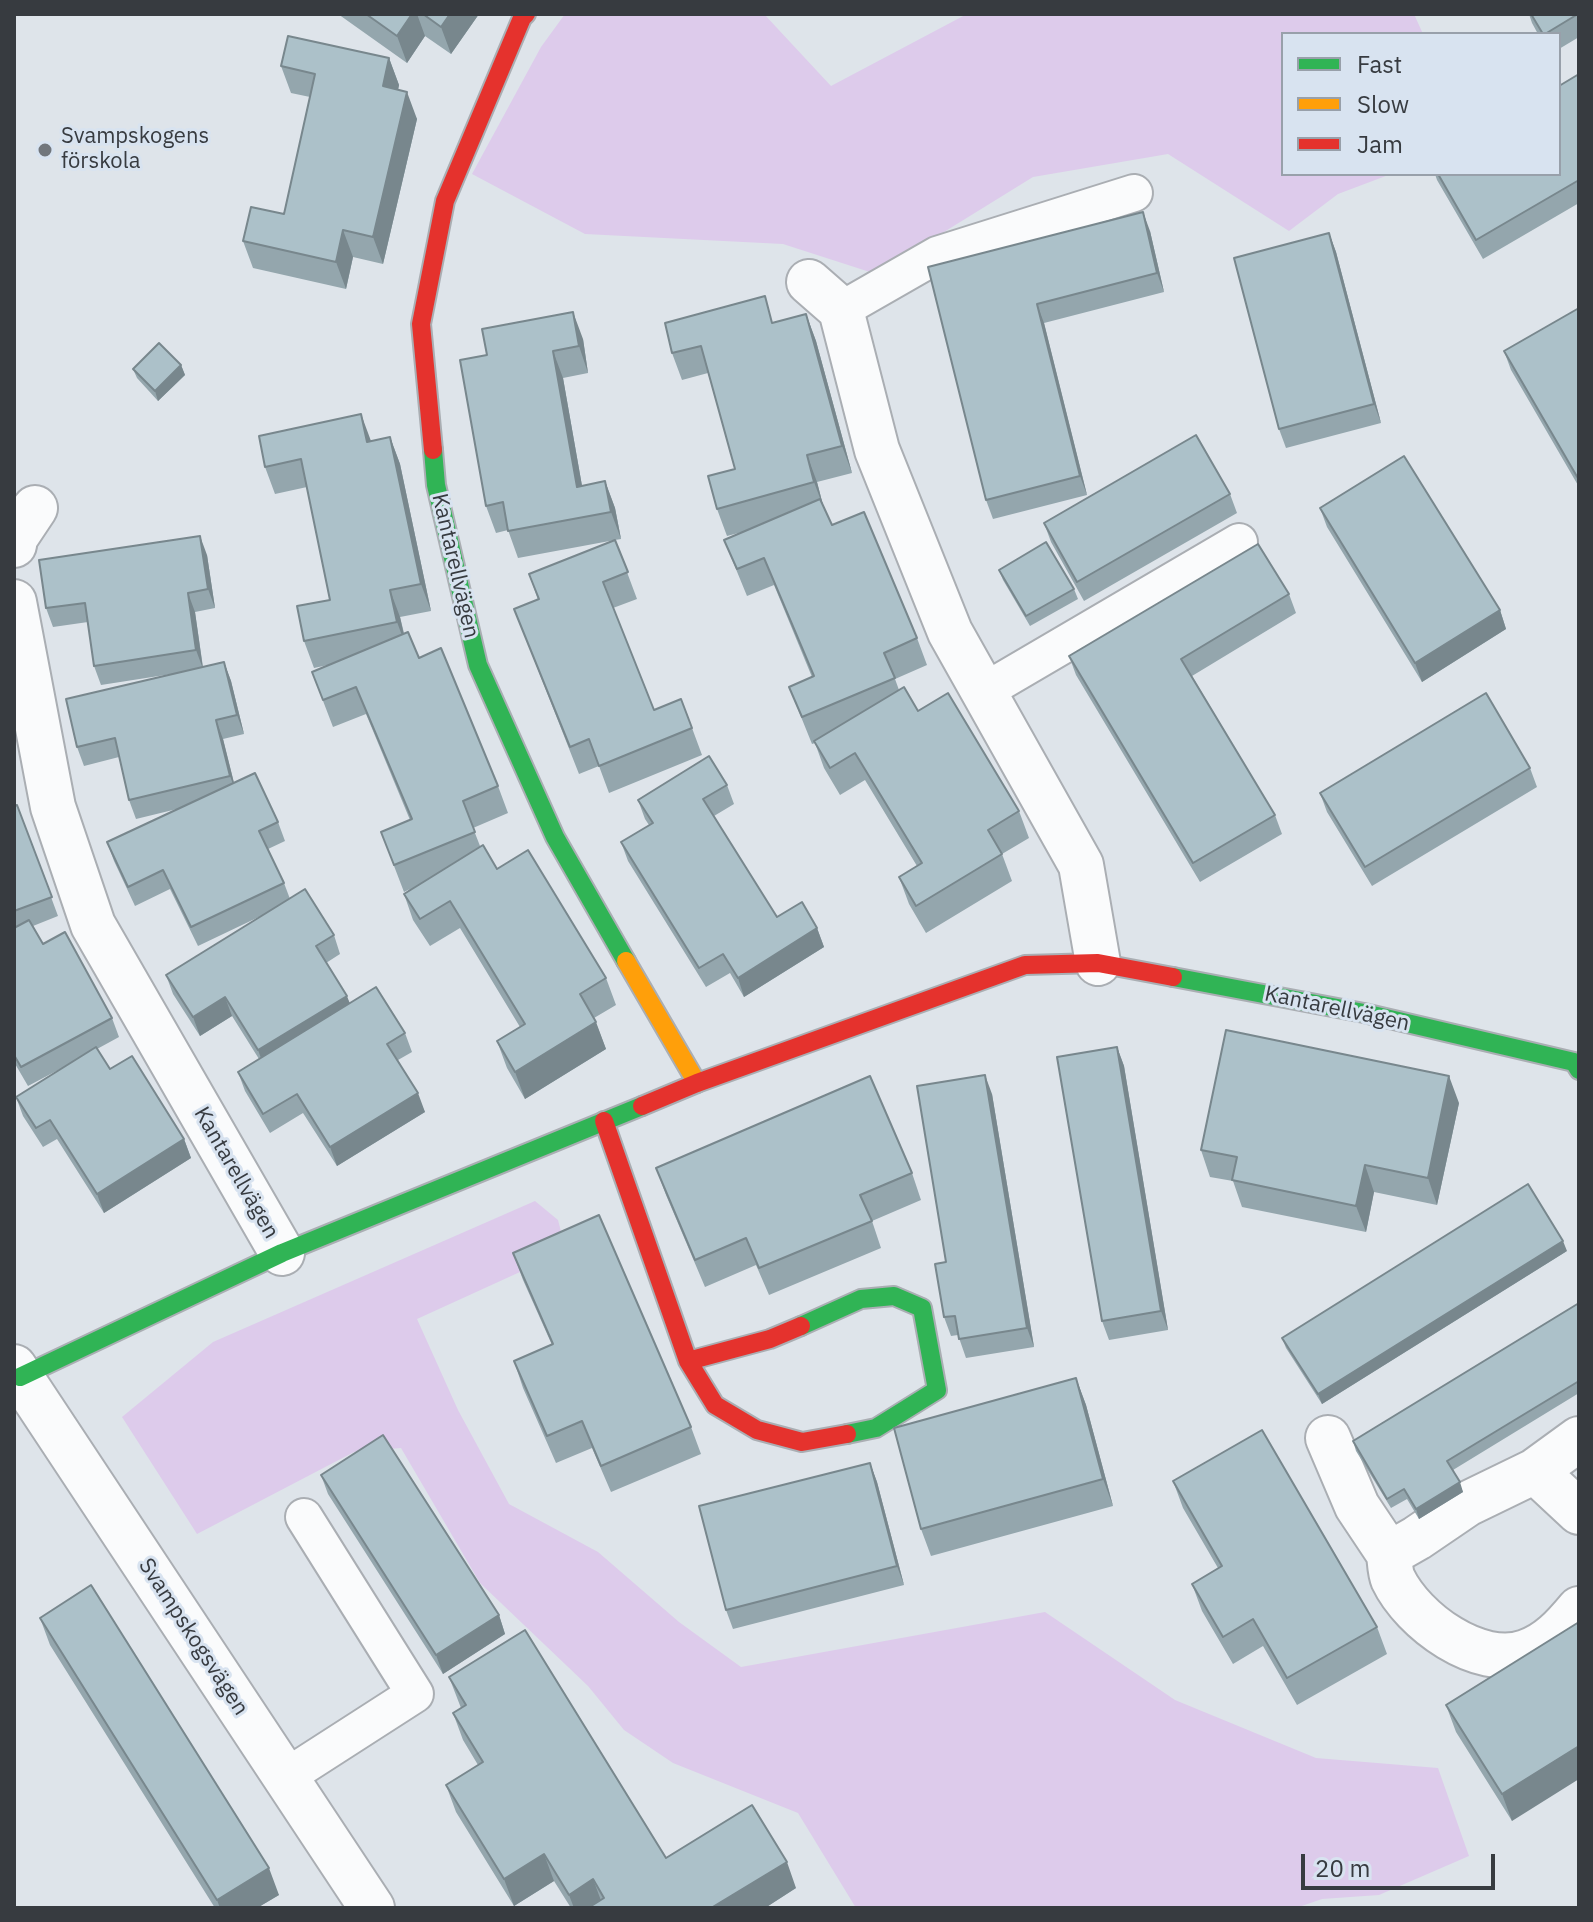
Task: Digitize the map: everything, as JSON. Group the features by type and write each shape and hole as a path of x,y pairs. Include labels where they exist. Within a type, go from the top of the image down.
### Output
{"street":[{"name":"Kantarellvägen","path":"526,14 445,201 421,324 436,485 478,665 555,837 697,1083"},
{"path":"825,296 877,450 950,632 1081,865 1098,963"},
{"path":"14,545 15,538 35,508"},
{"name":"Kantarellvägen","path":"14,602 53,807 93,925 282,1253"},
{"name":"Kantarellvägen","path":"17,1372 282,1253 697,1083 1025,965 1098,963 1364,1013 1577,1061"},
{"path":"604,1121 688,1361 715,1405 757,1430 802,1442 876,1428 937,1390 922,1308 894,1296 861,1299 770,1339 688,1361"},
{"name":"Svampskogsvägen","path":"17,1372 372,1908"},
{"path":"1328,1438 1357,1506 1389,1554 1393,1578 1438,1631 1485,1656 1525,1653 1557,1635 1579,1609"},
{"path":"1389,1554 1467,1504 1535,1471 1579,1439"},
{"path":"1535,1471 1579,1512"}],"lane":[{"path":"825,296 937,255 1134,193"},
{"path":"983,692 1239,542"},
{"path":"286,1777 415,1694 304,1517"}],"shaded area":[{"path":"565,14 764,14 831,86 967,14 1414,14 1422,32 1281,32 1281,176 1386,176 1338,194 1289,231 1168,154 1033,177 876,274 783,244 585,234 472,174 541,47"},
{"path":"535,1201 558,1220 566,1251 417,1319 458,1410 509,1504 598,1552 679,1622 741,1667 1045,1612 1175,1700 1316,1758 1438,1768 1469,1856 1379,1895 1322,1899 1296,1908 856,1908 798,1813 673,1763 624,1730 588,1686 480,1583 401,1448 354,1452 197,1534 122,1417 213,1342"}],"building":[{"path":"366,14 412,14 397,36"},
{"path":"423,14 450,14 441,27"},
{"path":"1531,14 1578,14 1548,32 1542,32"},
{"path":"288,36 389,58 383,86 407,92 373,237 343,230 336,262 243,241 251,207 284,214 315,74 281,66"},
{"path":"1579,74 1579,180 1476,240 1439,176 1561,176 1561,85"},
{"path":"1143,212 1157,273 1037,304 1080,476 986,500 928,267"},
{"path":"1329,233 1374,404 1279,429 1234,258"},
{"path":"765,296 772,323 806,314 842,446 807,455 814,482 717,509 708,476 735,469 701,346 672,353 665,323"},
{"path":"1579,308 1579,480 1504,351"},
{"path":"573,312 579,346 553,351 577,487 605,481 611,512 508,531 503,502 486,506 460,360 487,355 482,329"},
{"path":"159,343 181,365 155,391 133,369"},
{"path":"361,414 367,442 390,437 421,584 390,590 397,622 304,641 297,606 330,600 301,459 265,467 259,436"},
{"path":"1196,435 1230,494 1077,582 1044,523"},
{"path":"1404,456 1500,610 1415,663 1320,508"},
{"path":"820,499 832,525 864,512 917,638 884,653 895,678 802,717 789,687 814,676 764,558 737,569 724,540"},
{"path":"200,536 208,589 188,593 196,650 94,666 85,603 46,608 39,560"},
{"path":"615,540 628,572 603,582 654,710 681,699 692,728 599,766 589,739 570,747 514,609 539,599 529,574"},
{"path":"1046,542 1074,589 1026,616 999,570"},
{"path":"1258,544 1289,594 1181,659 1275,815 1193,863 1069,656"},
{"path":"408,632 419,658 441,648 498,786 463,801 475,832 394,865 381,832 412,819 356,687 323,700 312,672"},
{"path":"224,662 237,715 216,720 230,776 129,800 115,738 77,747 66,699"},
{"path":"904,687 918,711 948,693 1019,811 988,830 1002,854 916,906 899,877 922,863 855,753 830,768 814,741"},
{"path":"1486,693 1530,768 1365,867 1320,793"},
{"path":"709,756 727,785 703,799 777,917 802,902 817,928 738,978 723,954 699,968 621,842 653,823 638,800"},
{"path":"255,773 278,822 259,831 284,883 191,927 163,870 128,887 107,842"},
{"path":"17,805 52,897 14,911 14,806"},
{"path":"483,845 497,869 528,850 606,978 580,994 596,1022 515,1072 497,1041 525,1024 450,901 420,919 404,894"},
{"path":"305,889 334,935 316,946 347,996 258,1050 225,997 193,1017 166,975"},
{"path":"29,920 43,944 65,932 112,1018 21,1067 14,1055 14,928"},
{"path":"376,987 405,1033 387,1044 418,1093 330,1147 297,1094 263,1114 238,1072"},
{"path":"1226,1030 1449,1076 1428,1178 1365,1165 1356,1206 1232,1180 1237,1157 1201,1150"},
{"path":"96,1047 110,1069 132,1056 184,1139 97,1194 50,1120 36,1128 16,1097"},
{"path":"1117,1047 1161,1311 1102,1321 1057,1057"},
{"path":"985,1075 1027,1328 959,1339 955,1316 944,1317 935,1264 946,1262 917,1086"},
{"path":"870,1076 912,1173 860,1195 872,1221 759,1268 746,1238 695,1260 656,1168"},
{"path":"1528,1184 1563,1241 1318,1394 1282,1338"},
{"path":"599,1215 691,1427 601,1466 582,1421 547,1436 514,1361 553,1344 513,1253"},
{"path":"1579,1303 1579,1381 1447,1461 1460,1482 1416,1509 1404,1489 1387,1499 1353,1441"},
{"path":"1076,1378 1103,1479 921,1529 894,1428"},
{"path":"1262,1430 1377,1627 1287,1678 1253,1619 1223,1637 1192,1584 1222,1566 1173,1481"},
{"path":"383,1435 499,1615 436,1655 321,1475"},
{"path":"870,1463 897,1566 726,1610 699,1506"},
{"path":"91,1585 269,1868 217,1900 40,1618"},
{"path":"1579,1622 1579,1746 1502,1794 1446,1705"},
{"path":"525,1630 666,1858 752,1805 787,1862 711,1908 588,1908 604,1898 593,1879 569,1895 544,1854 504,1879 446,1785 483,1762 453,1713 466,1705 449,1677"}],"traffic: fast":[{"path":"433,450 436,485 478,665 555,837 626,961"},
{"path":"1173,977 1364,1013 1574,1062 1579,1070"},
{"path":"20,1377 282,1253 642,1106"},
{"path":"801,1326 861,1299 894,1296 922,1308 937,1390 876,1428 847,1434"}],"traffic: slow":[{"path":"626,961 697,1083"}],"traffic: jam":[{"path":"433,450 421,324 445,201 526,14"},
{"path":"642,1106 697,1083 1025,965 1098,963 1173,977"},
{"path":"604,1121 688,1361 715,1405 757,1430 802,1442 847,1434"},
{"path":"688,1361 770,1339 801,1326"}],"place":[{"name":"Svampskogens förskola","path":"45,150"}]}
